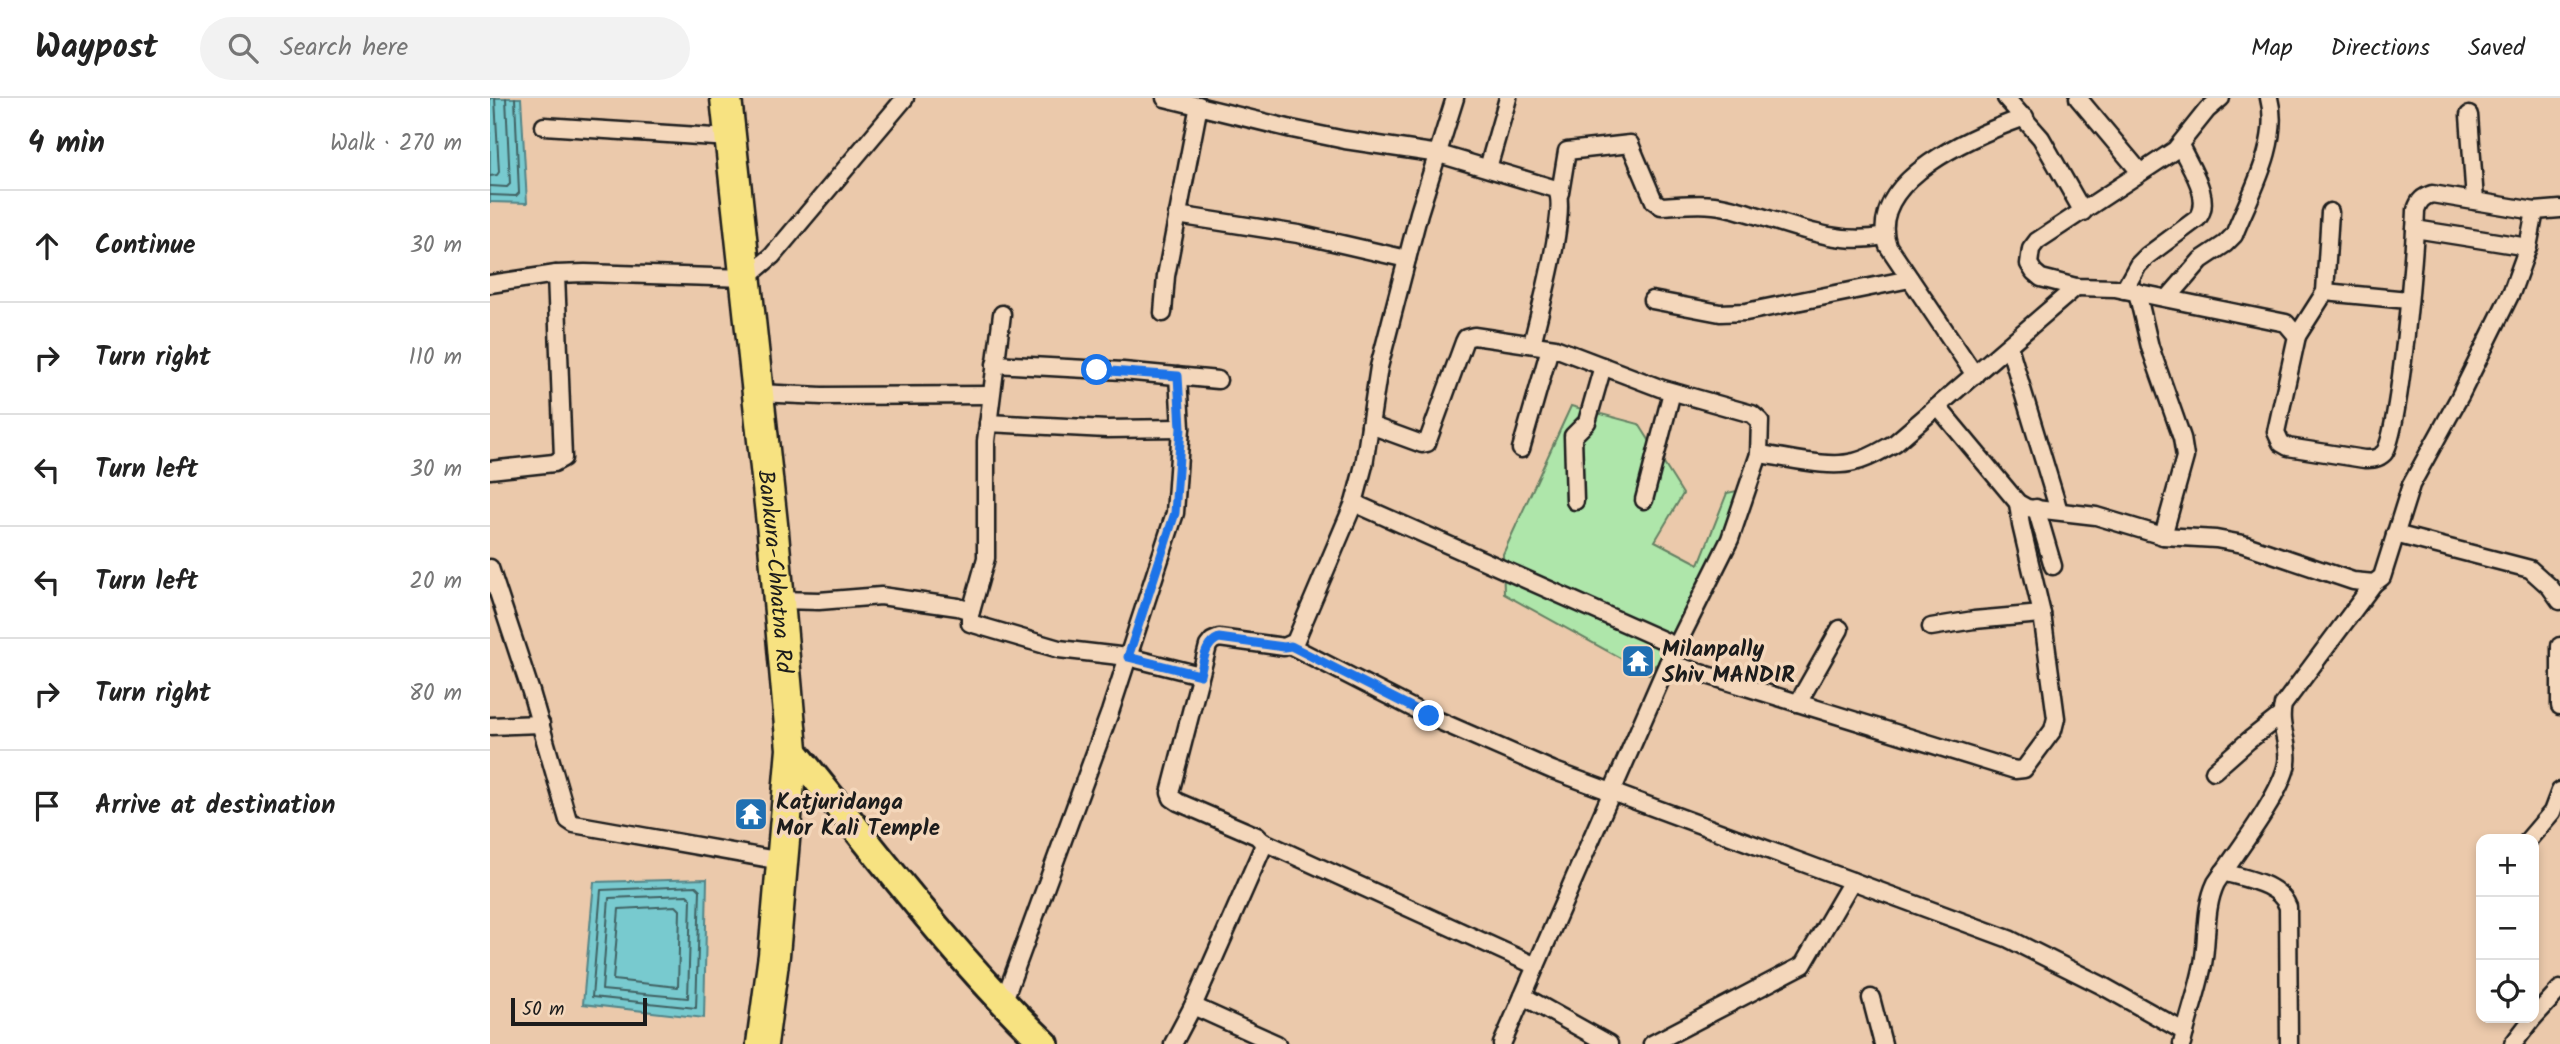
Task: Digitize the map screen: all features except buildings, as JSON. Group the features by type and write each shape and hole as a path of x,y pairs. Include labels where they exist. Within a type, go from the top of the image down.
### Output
{"highway":[{"name":"Bankura-Chhatna Rd","path":"726,98 792,749 774,954 762,1044"}],"main road":[{"path":"792,749 933,925 1044,1044"}],"street":[{"path":"490,284 585,272 746,278 772,256 905,98"},
{"path":"1165,98 1292,130 1439,154 1556,189 1561,200 1554,251 1532,344"},
{"path":"1291,646 1354,503 1364,466 1380,367 1419,213 1455,98"},
{"path":"1488,168 1508,98"},
{"path":"2078,98 2140,172"},
{"path":"2221,98 2207,110 2180,145 2038,241 2029,255 2029,264 2041,278 2076,287 2130,291 2279,319 2292,327 2297,336"},
{"path":"2168,298 2201,260 2234,235 2271,140 2273,115 2269,98"},
{"path":"1975,375 1888,246 1883,223 1886,212 1917,171 1993,129 2017,105 2041,138 2083,212"},
{"path":"1163,313 1166,276 1199,106"},
{"path":"2469,115 2475,201"},
{"path":"544,126 730,138"},
{"path":"1559,193 1567,151 1630,144 1654,201 1661,206 1714,205 1817,232 1861,240 1884,236"},
{"path":"2163,536 2185,457 2182,438 2130,291 2138,265 2198,218 2203,211 2202,196 2180,145"},
{"path":"2330,212 2325,292 2297,336 2276,432 2278,439 2288,447 2376,459 2389,445 2398,396 2418,202 2432,194 2535,211 2560,209"},
{"path":"1536,966 1172,798 1170,788 1208,646 1212,641 1219,638 1291,646 1496,747 1612,794 1962,921 2039,953 2184,1038 2202,969 2207,940 2209,898 2282,778 2288,754 2281,716 2287,698 2374,583 2382,577 2410,485 2460,396 2522,268 2535,211"},
{"path":"1177,215 1298,234 1407,259"},
{"path":"2415,229 2528,247"},
{"path":"490,470 554,463 563,458 556,274"},
{"path":"1652,300 1720,313 1746,312 1910,279"},
{"path":"1759,454 1835,464 1852,463 1867,458 1895,443 2076,287"},
{"path":"2325,292 2408,300"},
{"path":"1002,314 988,423 986,558 968,621 972,625 1017,635 1059,649 1128,657 1200,675"},
{"path":"1370,425 1425,445 1466,338 1474,336 1550,348 1672,392 1758,417 1760,421 1759,454 1730,539 1668,663 1502,1044"},
{"path":"2008,346 2059,511"},
{"path":"1521,449 1550,348"},
{"path":"995,364 1219,380"},
{"path":"1575,501 1573,436 1587,422 1603,366"},
{"path":"1003,1003 1095,755 1175,513 1181,428 1178,376"},
{"path":"1644,500 1672,392"},
{"path":"758,393 822,396 991,395"},
{"path":"1938,407 2018,503 2027,508 2096,516 2163,536 2216,539 2243,544 2353,581 2374,583"},
{"path":"988,423 1107,429 1181,428"},
{"path":"1354,503 1676,646"},
{"path":"1668,663 2015,770 2024,769 2049,736 2056,718 2042,614 2018,503"},
{"path":"2036,509 2053,566"},
{"path":"2395,534 2529,569 2550,587 2560,601"},
{"path":"490,568 494,589 541,723 565,815 574,824 782,861"},
{"path":"779,600 819,601 881,596 971,611"},
{"path":"1931,627 2042,614"},
{"path":"1798,703 1839,629"},
{"path":"2560,646 2560,706"},
{"path":"2214,771 2281,716"},
{"path":"490,726 541,723"},
{"path":"2533,834 2552,812 2560,791"},
{"path":"1173,1044 1193,1006 1263,847 1262,841"},
{"path":"2223,872 2275,889 2284,897 2288,907 2289,1044"},
{"path":"1652,1044 1804,965 1852,881"},
{"path":"2539,1007 2560,989"},
{"path":"1523,996 1609,1044"},
{"path":"1871,998 1883,1044"},
{"path":"1193,1006 1277,1044"},
{"path":"2513,1044 2527,1023"}],"green space":[{"path":"1571,406 1639,424 1683,494 1655,541 1699,564 1727,493 1746,489 1722,573 1662,662 1655,665 1649,674 1504,594 1503,554"}],"water":[{"path":"490,98 521,98 527,203 490,202"},
{"path":"707,879 704,1018 583,1004 594,882"}],"place":[{"name":"Milanpally Shiv MANDIR","path":"1638,661"},
{"name":"Katjuridanga Mor Kali Temple","path":"751,814"}],"route":[{"path":"1097,370 1178,376 1181,428 1178,500 1128,657 1200,675 1208,646 1219,638 1291,646 1429,716"}]}
